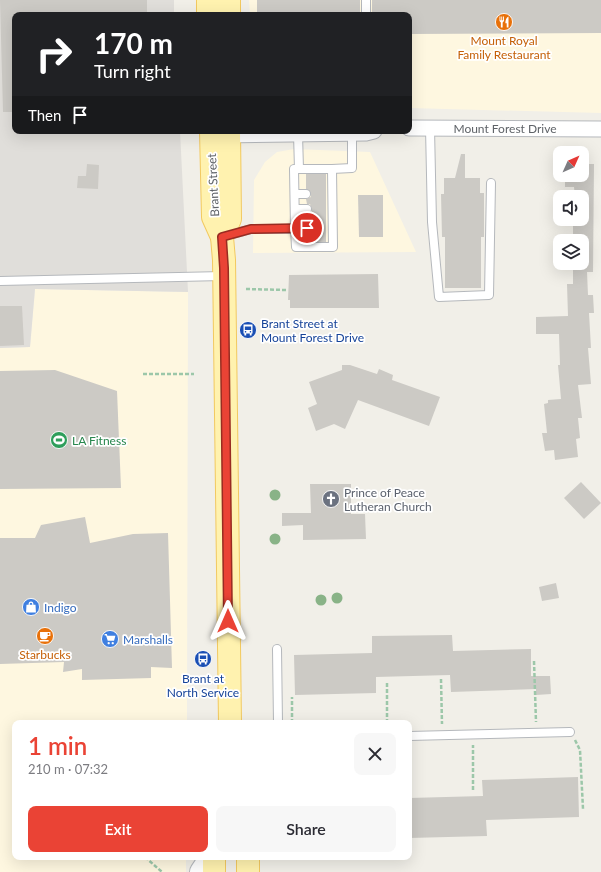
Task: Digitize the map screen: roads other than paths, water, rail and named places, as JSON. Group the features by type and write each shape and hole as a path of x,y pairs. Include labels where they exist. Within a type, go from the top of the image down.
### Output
{"main road":[{"path":"208,0 208,12"},
{"path":"229,0 229,12"},
{"name":"Brant Street","path":"220,134 213,217 222,237 224,276 230,720"},
{"path":"201,872 211,860"},
{"path":"213,860 214,872"},
{"path":"248,872 249,860"},
{"path":"250,860 256,872"}],"street":[{"name":"Mount Forest Drive","path":"412,128 601,129"},
{"path":"298,134 366,134"}],"lane":[{"path":"366,0 366,12"},
{"path":"430,128 432,222 439,296 489,295 491,183"},
{"path":"298,134 299,169"},
{"path":"332,168 329,193 329,227 333,247 296,247 294,169 332,168 352,168 352,134"},
{"path":"295,194 306,194"},
{"path":"295,209 306,209"},
{"path":"222,237 251,229 307,228"},
{"path":"0,281 224,276"},
{"path":"278,649 278,720"},
{"path":"412,736 570,732"}],"place":[{"name":"Mount Royal Family Restaurant","path":"504,22"},
{"name":"Brant Street at Mount Forest Drive","path":"248,330"},
{"name":"LA Fitness","path":"59,440"},
{"name":"Prince of Peace Lutheran Church","path":"331,499"},
{"name":"Indigo","path":"31,607"},
{"name":"Starbucks","path":"45,636"},
{"name":"Marshalls","path":"110,639"},
{"name":"Brant at North Service","path":"203,659"}]}
